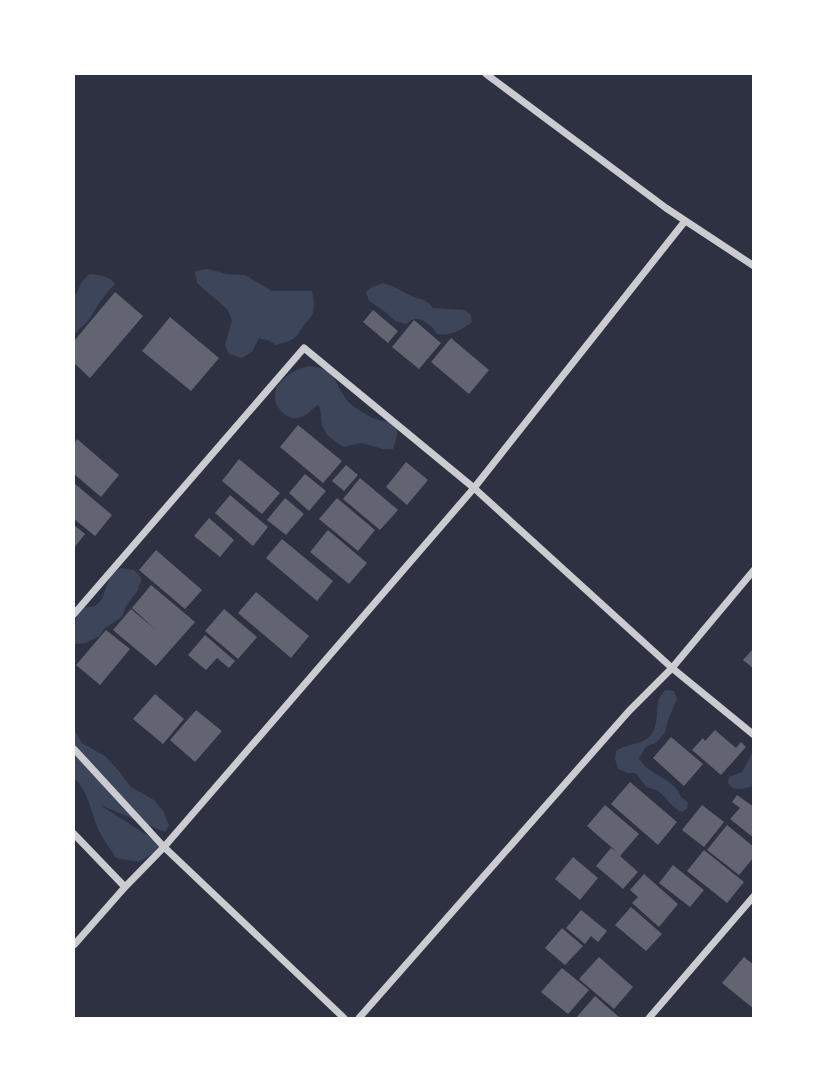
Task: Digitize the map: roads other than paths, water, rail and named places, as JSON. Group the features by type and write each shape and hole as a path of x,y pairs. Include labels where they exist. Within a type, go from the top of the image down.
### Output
{"street":[{"path":"486,74 685,221 754,266"},
{"path":"74,945 164,847 474,488 685,221"},
{"path":"74,614 303,348 474,488 672,668 754,735"},
{"path":"359,1018 620,722 672,668 754,570"},
{"path":"74,749 164,847 344,1018"},
{"path":"74,834 125,887"},
{"path":"649,1018 754,896"}]}
